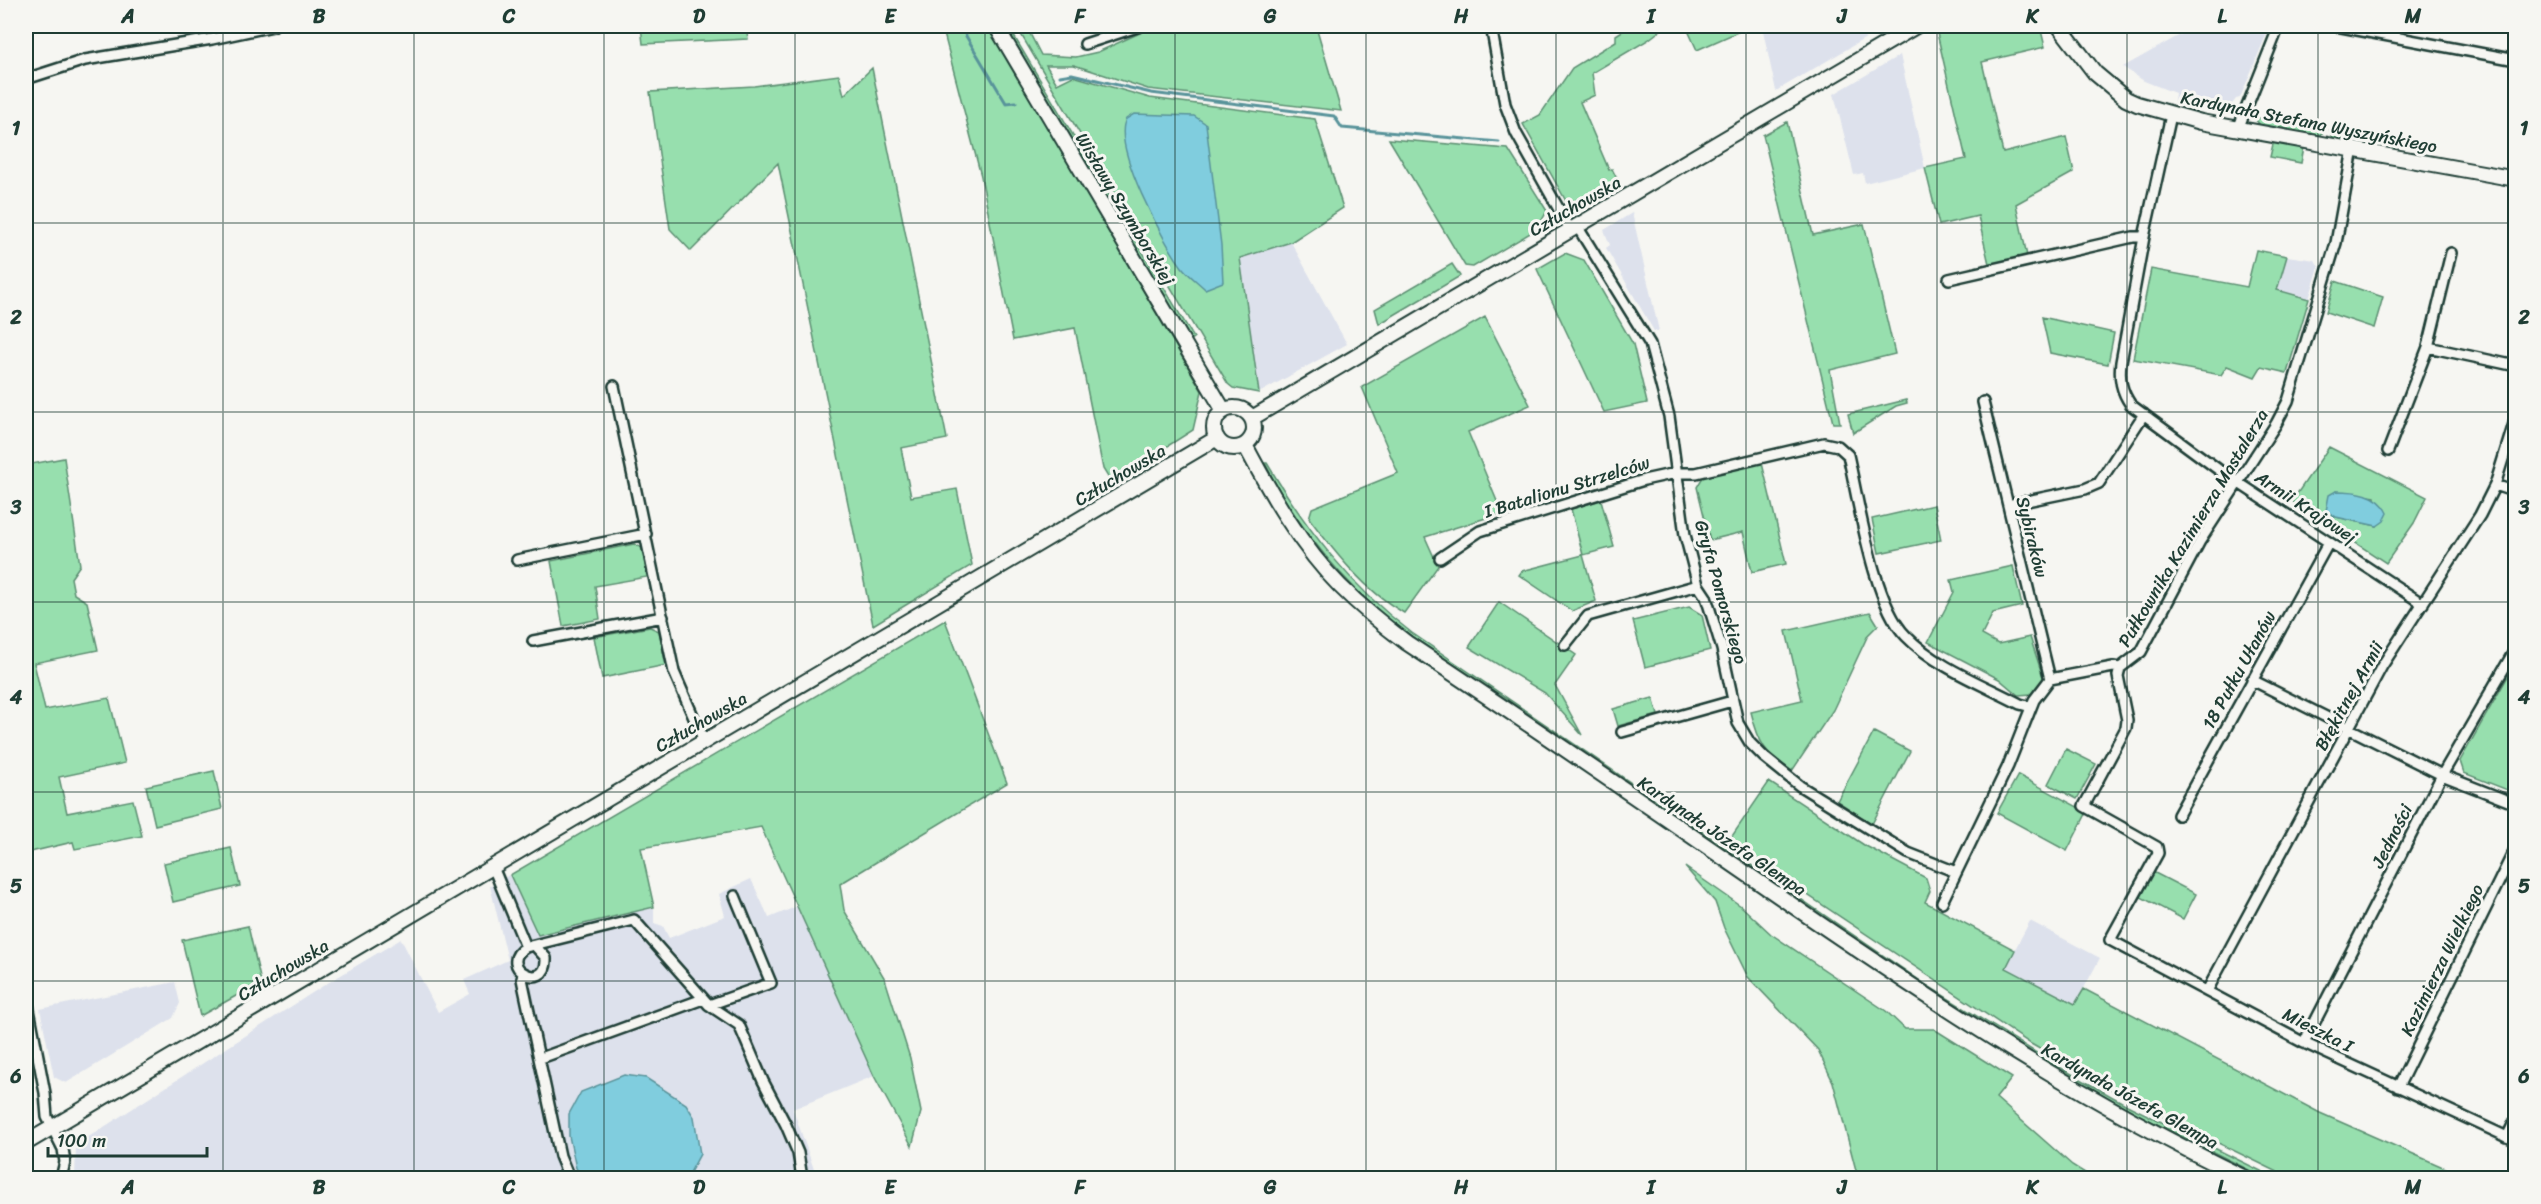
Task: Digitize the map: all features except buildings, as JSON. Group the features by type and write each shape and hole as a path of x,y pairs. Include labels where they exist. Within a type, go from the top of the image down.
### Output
{"main road":[{"name":"Wisławy Szymborskiej","path":"996,26 1224,411"},
{"name":"Człuchowska","path":"1252,418 1916,26"},
{"name":"Kardynała Stefana Wyszyńskiego","path":"2059,26 2095,73 2126,99 2171,115 2516,179"},
{"path":"1238,408 1252,418 1254,434 1245,445 1229,447 1217,438 1216,421 1224,411 1238,408"},
{"name":"Człuchowska","path":"26,1143 1217,438"},
{"name":"Kardynała Józefa Glempa","path":"1245,445 1288,519 1320,563 1339,585 1373,617 1407,643 1903,981 2013,1052 2173,1144 2246,1179"}],"street":[{"path":"26,79 85,60 212,39 273,26"},
{"path":"1085,44 1140,26"},
{"name":"Gryfa Pomorskiego","path":"1491,26 1505,104 1516,133 1573,227 1650,344 1669,416 1685,535 1698,585 1706,597 1722,649 1738,723 1750,743 1800,786 1908,853 1956,872"},
{"path":"2238,129 2279,26"},
{"path":"2336,26 2516,60"},
{"name":"Armii Krajowej","path":"2171,115 2144,237 2120,370 2125,397 2144,414 2239,483 2423,604"},
{"name":"Pułkownika Kazimierza Mastalerza","path":"2110,940 2157,853 2154,844 2084,806 2126,728 2126,716 2118,676 2120,668 2141,652 2200,541 2239,483 2288,401 2336,243 2353,149"},
{"path":"1949,279 2133,237 2144,237"},
{"path":"2388,451 2428,347 2451,253"},
{"path":"2428,347 2516,366"},
{"path":"615,386 674,672 704,741"},
{"name":"Sybiraków","path":"1983,402 2050,679"},
{"path":"2008,505 2085,489 2099,483 2144,414"},
{"name":"Błękitnej Armii","path":"2207,991 2382,666 2461,548 2495,485 2516,417"},
{"name":"I Batalionu Strzelców","path":"1440,558 1480,531 1572,501 1676,473 1696,473 1824,443 1838,447 1848,455 1880,591 1894,622 1906,636 1930,656 2020,704 2031,707"},
{"path":"2495,485 2516,492"},
{"path":"518,560 646,534"},
{"name":"18 Pułku Ułanów","path":"2178,815 2329,542"},
{"path":"1565,645 1588,616 1698,585"},
{"path":"533,641 663,617"},
{"name":"Jedności","path":"2304,1043 2442,775 2516,648"},
{"path":"1941,902 2008,766 2031,707 2050,679 2113,667 2120,668"},
{"path":"2252,680 2442,775 2516,804"},
{"path":"1622,732 1732,701"},
{"name":"Kazimierza Wielkiego","path":"2398,1087 2516,848"},
{"path":"493,867 531,947 546,958 545,968 538,975 523,974"},
{"path":"541,1058 706,1002 771,983 735,897"},
{"path":"569,1179 560,1156 541,1058 522,979 523,974 516,962 519,953 531,947 634,921 706,1002 739,1025 798,1153 802,1179"},
{"name":"Mieszka I","path":"2110,940 2304,1043 2511,1139"},
{"path":"26,994 45,1093 47,1117 63,1149 65,1162 61,1179"},
{"path":"2511,1139 2516,1119"}],"shaded area":[{"path":"1762,26 1886,26 1776,91"},
{"path":"2196,26 2270,26 2240,98 2236,99 2229,108 2215,111 2174,102 2175,93 2144,81 2123,67"},
{"path":"1900,55 1925,168 1865,183 1863,173 1854,175 1834,94"},
{"path":"1632,213 1659,331 1654,331 1606,248 1610,245 1604,230"},
{"path":"1291,242 1347,344 1259,393 1240,258"},
{"path":"2287,256 2315,260 2319,267 2309,299 2277,290"},
{"path":"509,875 538,935 654,907 654,923 663,926 669,938 725,916 719,894 751,879 769,918 798,906 874,1076 793,1109 817,1178 75,1178 76,1145 326,984 401,939 438,1012 470,994 464,980 508,960 490,886"},
{"path":"2030,921 2100,958 2075,1005 2005,968"},
{"path":"175,982 180,1003 173,1018 66,1083 54,1077 40,1009"}],"green space":[{"path":"641,26 746,26 748,39 643,44"},
{"path":"942,26 988,26 1202,391 1193,430 1111,482 1103,469 1075,328 1013,340 981,176"},
{"path":"1004,26 1008,26 1194,338 1191,340 1187,337"},
{"path":"1016,26 1026,26 1041,55 1076,57 1098,52 1155,26 1316,26 1341,111 1148,89 1074,65 1046,65 1057,84 1073,76 1150,98 1315,119 1343,208 1291,242 1240,258 1259,393 1233,388 1228,384"},
{"path":"1630,26 1666,26 1648,40 1592,73 1595,95 1580,102 1609,170 1612,169 1619,183 1591,200 1566,201 1523,124 1540,115 1572,68 1616,41 1616,35"},
{"path":"1686,26 1751,26 1697,50"},
{"path":"1949,26 2040,26 2045,47 1982,62 2003,153 2066,137 2074,172 2016,204 2027,256 1989,264 1978,216 1939,225 1925,168 1966,159 1937,33"},
{"path":"872,68 947,439 901,448 911,497 957,489 972,565 873,625 778,163 691,251 670,229 650,92 754,86 839,75 844,95"},
{"path":"2254,117 2321,129 2323,132 2319,137 2262,128"},
{"path":"1787,122 1813,235 1864,224 1895,354 1830,370 1840,423 1833,423 1763,135"},
{"path":"2330,130 2396,142 2395,152 2334,141"},
{"path":"1389,139 1508,149 1547,211 1537,229 1473,267 1465,266"},
{"path":"2274,140 2304,147 2301,163 2270,157"},
{"path":"2256,250 2287,256 2277,290 2309,299 2287,373 2261,367 2255,377 2227,366 2221,375 2133,359 2151,269 2247,287"},
{"path":"1565,253 1584,260 1633,344 1647,403 1604,412 1537,269"},
{"path":"1452,264 1460,276 1379,324 1375,309"},
{"path":"2335,281 2383,297 2374,328 2326,312"},
{"path":"1485,317 1530,405 1468,432 1502,513 1425,537 1438,566 1404,613 1363,582 1340,558 1309,518 1312,508 1398,473 1362,387"},
{"path":"2042,317 2114,333 2108,364 2050,353"},
{"path":"1906,400 1907,403 1896,406 1853,433 1848,414"},
{"path":"2329,447 2427,497 2414,523 2386,563 2292,501","holes":["2336,491 2375,497 2377,526 2336,517 2326,511"]},
{"path":"64,458 80,565 71,578 74,594 87,602 98,650 34,663 45,710 109,698 125,763 59,777 67,813 133,800 142,836 75,849 73,842 26,853 26,465"},
{"path":"1265,463 1297,511 1349,576 1412,633 1928,986 2061,1068 2127,1105 2275,1178 2265,1178 2107,1099 1975,1021 1408,635 1365,598 1326,557 1293,512"},
{"path":"1762,463 1786,564 1752,572 1743,532 1710,540 1697,487 1703,477"},
{"path":"1601,500 1614,547 1583,555 1571,509"},
{"path":"1934,505 1941,540 1879,553 1872,519"},
{"path":"634,544 642,548 647,577 595,586 600,619 563,626 551,561"},
{"path":"1583,555 1596,601 1572,611 1519,575 1522,571"},
{"path":"2013,566 2022,606 1993,613 1982,635 1998,644 2030,637 2044,680 2032,694 2018,695 1999,679 1928,642 1954,592 1951,580"},
{"path":"1499,602 1576,655 1555,685 1582,735 1545,693 1469,647"},
{"path":"1689,607 1702,615 1710,650 1645,667 1633,621"},
{"path":"1870,612 1878,625 1868,635 1833,710 1792,771 1775,759 1764,747 1751,712 1802,700 1786,631"},
{"path":"945,620 1007,783 840,884 844,910 885,979 910,1058 921,1112 912,1146 874,1076 761,827 641,848 654,907 538,935 510,875"},
{"path":"650,627 659,631 666,665 602,678 594,637"},
{"path":"2515,664 2515,793 2464,773 2460,761"},
{"path":"1653,698 1658,715 1618,726 1613,709"},
{"path":"1874,732 1910,751 1872,824 1837,801"},
{"path":"2066,749 2096,764 2077,799 2048,784"},
{"path":"214,771 222,809 155,825 146,786"},
{"path":"2018,775 2087,812 2067,851 1997,813"},
{"path":"1769,782 1864,845 1926,878 1930,891 1925,902 2015,950 2006,968 2075,1004 2084,989 2320,1113 2468,1178 2290,1178 2130,1100 2031,1044 1728,842"},
{"path":"231,848 240,886 173,902 164,863"},
{"path":"1685,867 1741,906 1771,934 1886,1011 1905,1029 1934,1029 2012,1078 1996,1098 2072,1165 2093,1178 1858,1178 1833,1082 1818,1050 1748,977 1724,928 1715,902"},
{"path":"2153,872 2196,894 2183,919 2141,897"},
{"path":"248,926 261,982 200,1016 182,940"}],"water":[{"path":"1134,114 1194,116 1206,124 1221,245 1223,282 1205,289 1190,276 1174,255 1152,217 1132,171 1126,150 1123,132 1126,119"},
{"path":"2336,491 2366,494 2373,497 2384,506 2388,513 2384,521 2377,526 2336,517 2326,511 2329,495"},
{"path":"624,1075 646,1078 686,1104 694,1117 700,1154 687,1178 582,1178 576,1168 569,1136 569,1114 581,1092"}],"waterway":[{"path":"960,26 1006,103 1016,102"},
{"path":"1060,76 1072,74 1151,93 1334,116 1342,128 1499,142"}]}
